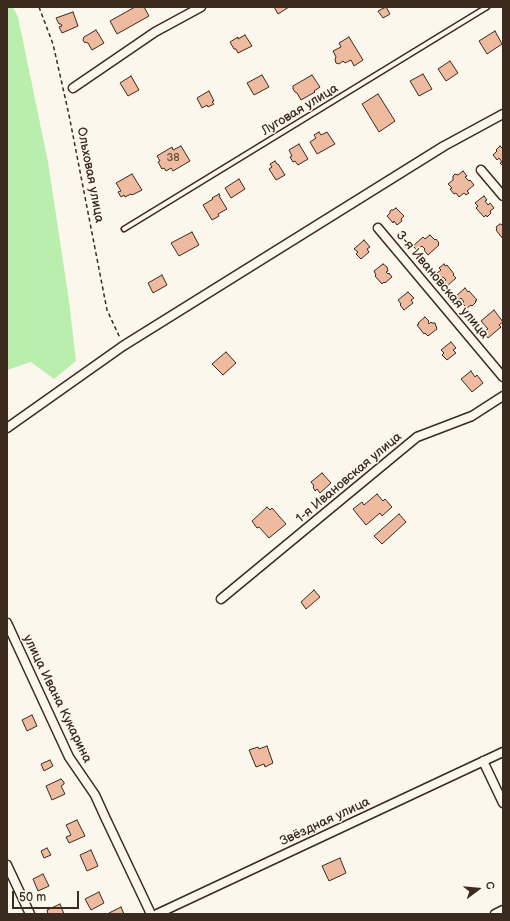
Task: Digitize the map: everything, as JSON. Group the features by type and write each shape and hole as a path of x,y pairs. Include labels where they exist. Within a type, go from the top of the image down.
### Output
{"street":[{"path":"74,88 155,32 201,7"},
{"path":"7,428 123,346 444,146 503,114"},
{"path":"481,170 503,196"},
{"name":"3-я Ивановская улица","path":"378,228 503,377"},
{"name":"1-я Ивановская улица","path":"221,599 417,437 472,416 503,396"},
{"name":"улица Ивана Кукарина","path":"7,623 69,757 95,795 151,914"},
{"name":"Звёздная улица","path":"157,914 503,752"},
{"path":"483,761 503,802"},
{"path":"7,865 30,914"},
{"path":"495,914 503,910"}],"lane":[{"name":"Луговая улица","path":"124,230 487,7"}],"path":[{"name":"Ольховая улица","path":"39,7 53,44 69,115 107,310 123,346"}],"green space":[{"path":"7,7 13,7 18,17 48,162 69,301 76,361 54,379 31,362 7,370"}],"building":[{"path":"135,7 144,7 149,16 117,34 110,21"},
{"path":"274,7 289,7 278,14"},
{"path":"386,7 390,14 383,18 378,11"},
{"path":"73,12 78,26 62,33 59,27 62,26 56,18"},
{"path":"96,30 104,43 92,50 88,43 84,42 83,40 84,37"},
{"path":"495,31 502,44 487,54 479,41"},
{"path":"245,35 252,46 238,53 230,42"},
{"path":"349,37 363,60 354,66 351,60 345,63 343,61 339,64 336,63 336,57 333,51 341,47 339,43"},
{"path":"450,61 458,73 446,81 438,69"},
{"path":"423,74 432,89 419,96 410,81"},
{"path":"262,75 269,87 254,95 247,83"},
{"path":"312,75 320,87 314,91 315,92 301,100 293,89 293,86"},
{"path":"131,76 139,90 128,96 120,83"},
{"path":"209,91 214,104 208,107 207,105 202,108 197,98"},
{"path":"378,94 395,121 379,132 362,104"},
{"path":"319,132 321,135 327,132 335,144 317,154 310,142 316,138 314,135"},
{"path":"299,144 308,159 298,165 295,161 293,162 290,157 292,156 289,150"},
{"path":"181,146 190,161 173,171 171,168 166,171 164,168 162,169 158,162 160,161 157,156 172,147 173,150"},
{"path":"500,146 502,148 503,147 503,166 500,163 502,162 499,158 497,160 493,155"},
{"path":"275,161 285,175 276,180 269,169 272,167 270,164"},
{"path":"463,171 467,176 465,177 474,185 467,191 469,193 466,195 464,193 459,197 456,193 454,194 450,189 452,188 448,184 453,180 453,176 455,174 458,175"},
{"path":"132,174 142,190 132,195 131,194 125,197 124,195 121,197 118,192 121,191 116,183"},
{"path":"239,179 245,189 231,198 225,188"},
{"path":"219,194 227,209 218,214 219,216 212,220 203,205"},
{"path":"484,196 488,205 490,203 494,208 490,211 491,213 487,217 486,215 484,217 476,208 478,206 475,203"},
{"path":"396,208 404,216 401,219 402,221 397,225 387,216 391,210"},
{"path":"503,224 503,239 496,230 496,227"},
{"path":"192,232 199,245 179,256 171,243"},
{"path":"430,235 435,240 436,239 439,245 428,255 422,246 417,250 413,246 423,237 425,239"},
{"path":"364,240 370,247 367,249 369,252 361,259 356,254 358,252 354,249"},
{"path":"383,264 387,267 388,271 386,272 392,277 382,284 375,276 374,271"},
{"path":"444,264 445,266 447,265 456,278 447,286 444,282 446,280 443,277 441,278 437,273 441,270 439,268"},
{"path":"162,275 167,285 153,293 148,283"},
{"path":"465,288 477,300 472,306 471,305 467,308 462,303 464,302 461,298 459,300 456,296"},
{"path":"408,292 414,298 411,300 413,303 404,310 398,300"},
{"path":"494,310 503,322 499,325 501,327 488,338 483,332 488,329 481,321"},
{"path":"425,317 429,321 429,324 431,322 435,323 437,329 428,336 425,333 424,334 417,325"},
{"path":"451,342 456,348 453,350 456,353 447,360 442,355 444,353 441,350"},
{"path":"226,352 236,363 223,375 212,364"},
{"path":"471,371 475,377 477,375 483,383 472,392 461,379"},
{"path":"322,473 331,483 320,493 317,489 315,491 311,482"},
{"path":"377,494 383,501 385,499 392,507 382,516 380,513 366,525 353,509 362,502 364,505"},
{"path":"267,507 270,510 272,508 286,524 269,538 259,527 257,528 252,521"},
{"path":"399,514 406,522 382,544 374,536"},
{"path":"314,590 320,597 306,609 301,602"},
{"path":"32,715 37,726 27,731 22,720"},
{"path":"267,746 273,763 265,767 264,764 256,767 249,750"},
{"path":"50,760 53,766 44,771 41,764"},
{"path":"61,779 64,782 61,786 65,794 52,800 46,786"},
{"path":"77,820 85,836 69,843 66,837 71,835 66,825"},
{"path":"47,848 51,855 44,858 41,851"},
{"path":"91,850 98,866 87,871 80,855"},
{"path":"340,858 346,873 329,881 322,866"},
{"path":"43,874 49,886 38,891 33,879"},
{"path":"99,892 104,903 91,910 85,899"},
{"path":"60,904 64,914 48,914 47,910"},
{"path":"121,907 124,914 109,914 109,913"}]}
